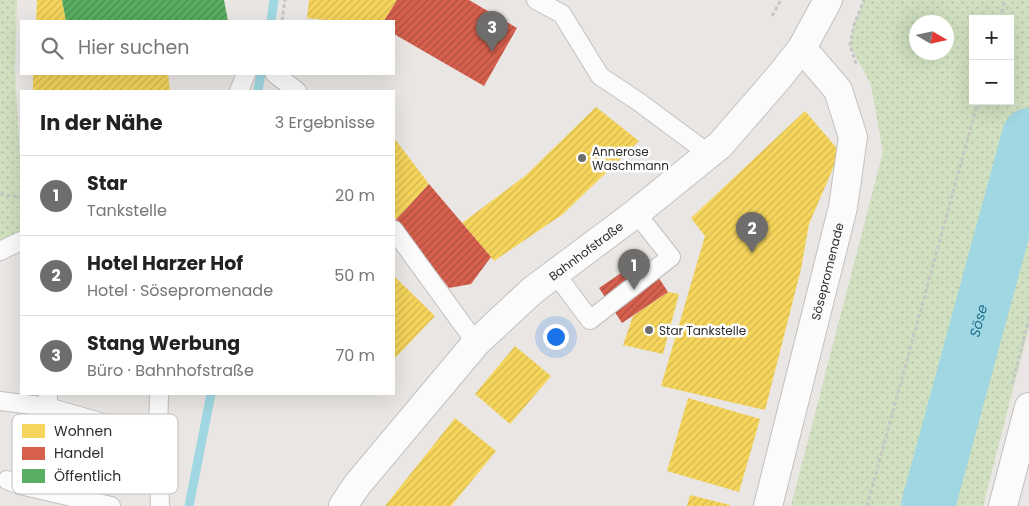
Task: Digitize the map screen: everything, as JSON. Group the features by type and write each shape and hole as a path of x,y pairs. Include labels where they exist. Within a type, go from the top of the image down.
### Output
{"street":[{"name":"Bahnhofstraße","path":"343,506 357,485 476,343 533,290 636,213 720,145 780,77 802,48 828,0"},
{"name":"Sösepromenade","path":"768,506 843,206 853,137 838,90 802,48"},
{"path":"1003,506 1029,407"}],"lane":[{"path":"536,0 564,7 600,76 646,107 709,154"},
{"path":"238,90 246,75"},
{"path":"277,75 296,90"},
{"path":"555,273 590,320 671,257 636,213"},
{"path":"395,231 476,343"},
{"path":"0,251 20,241"},
{"path":"159,395 159,414"},
{"path":"0,401 48,401 85,414"},
{"path":"7,480 12,482"},
{"path":"59,494 110,506"}],"path":[{"path":"282,20 285,0"},
{"path":"772,16 781,0"},
{"path":"838,90 857,67 850,45 854,25 864,0"},
{"path":"1001,15 1005,0"},
{"path":"867,506 977,105"},
{"path":"0,194 20,196"}],"green space":[{"path":"0,0 17,0 15,71 20,158 20,233 0,241"},
{"path":"864,0 1029,0 1029,327 983,506 791,506 883,152 871,85 850,45 854,25"}],"building: Wohnen":[{"path":"37,0 62,0 66,20 36,20"},
{"path":"309,0 397,0 385,20 325,20 307,18"},
{"path":"33,75 168,75 170,90 33,90"},
{"path":"596,107 639,141 563,214 494,261 462,223 525,176"},
{"path":"805,111 840,152 809,224 801,269 765,410 661,386 705,236 691,218"},
{"path":"395,139 429,184 396,220 395,218"},
{"path":"395,277 435,316 395,358"},
{"name":"Star Tankstelle","path":"668,292 679,294 663,354 623,345 633,316"},
{"path":"515,346 551,376 510,424 475,394"},
{"path":"688,398 760,419 739,492 667,471"},
{"path":"455,418 496,451 451,506 385,506"},
{"path":"690,495 730,505 730,506 687,506"}],"building: Handel":[{"path":"397,0 469,0 517,28 484,86 395,35 395,20 385,20"},
{"path":"429,184 491,257 471,284 449,288 396,220"},
{"path":"645,257 668,292 622,323 599,288"}],"building: Öffentlich":[{"path":"62,0 224,0 228,20 66,20"}],"waterway":[{"path":"271,20 274,0"},
{"path":"258,90 261,75"},
{"name":"Söse","path":"928,506 1029,135"},
{"path":"189,506 211,395"}],"place":[{"name":"Stang Werbung","path":"492,52"},
{"name":"Annerose Waschmann","path":"582,158"},
{"name":"Hotel Harzer Hof","path":"752,253"},
{"name":"Star","path":"634,290"},
{"name":"Star Tankstelle","path":"649,330"}]}
